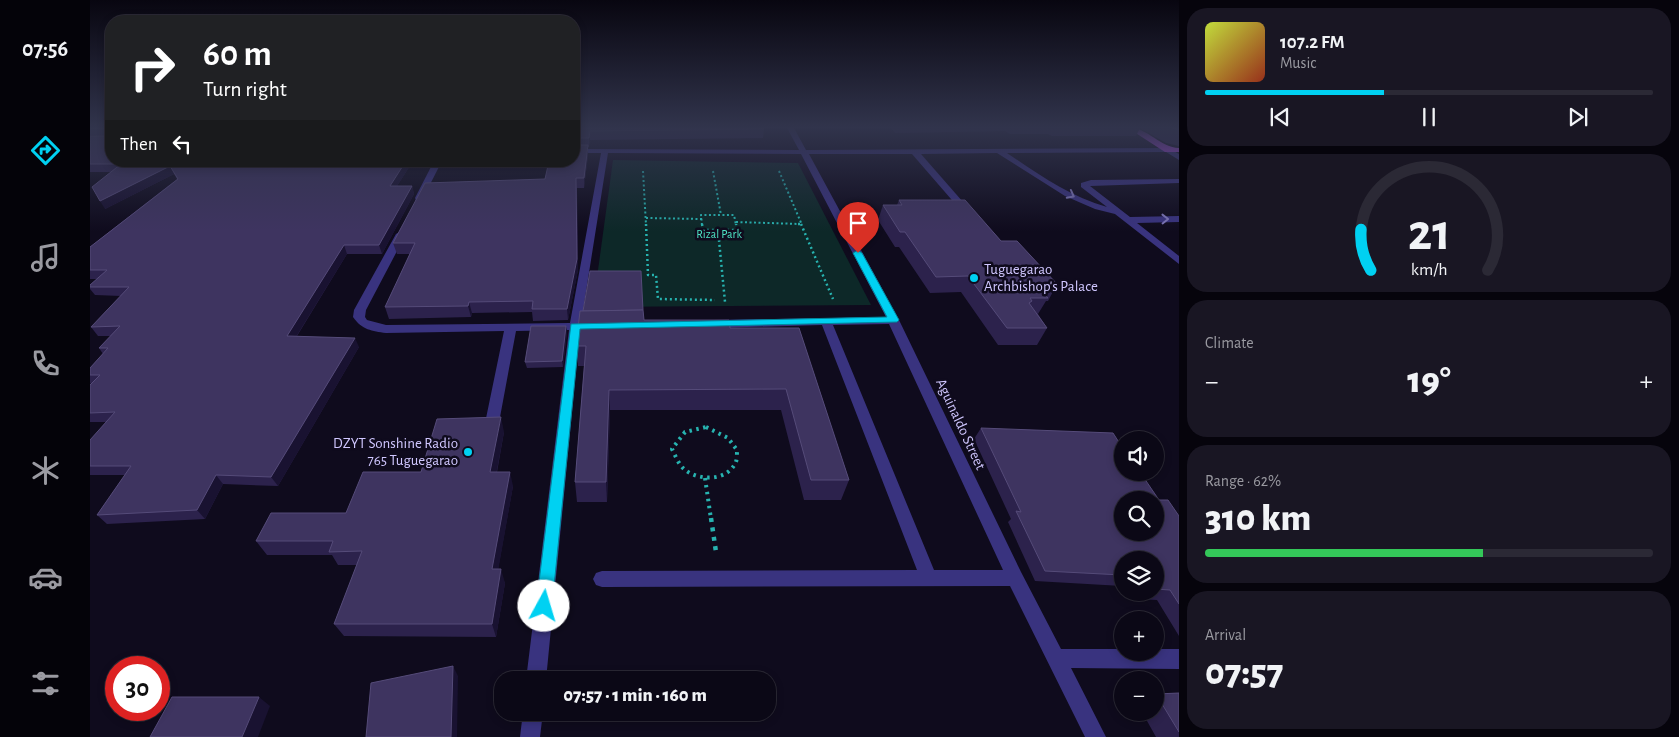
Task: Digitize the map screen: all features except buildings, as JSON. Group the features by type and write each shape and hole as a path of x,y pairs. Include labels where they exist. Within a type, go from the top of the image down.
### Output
{"street":[{"path":"537,671 575,326 603,162"},
{"name":"Aguinaldo Street","path":"810,162 893,320 1015,578 1096,737"},
{"path":"924,162 972,218"},
{"path":"1018,162 1074,197 1097,208 1124,217 1179,219"},
{"path":"413,211 435,167"},
{"path":"1179,181 1084,185 1179,261"},
{"path":"404,228 360,310 359,317 364,323 372,327 386,329 604,326"},
{"path":"700,324 893,320"},
{"path":"826,321 928,578"},
{"path":"491,428 511,327"},
{"path":"602,579 1015,578"},
{"path":"1056,658 1179,659"},
{"path":"530,737 532,721"}],"path":[{"path":"642,162 648,275 656,275 658,299 725,300"},
{"path":"712,162 721,215"},
{"path":"775,162 842,321"},
{"path":"701,215 734,215 737,230 703,230 702,219 701,215"},
{"path":"646,218 702,219"},
{"path":"736,222 800,224"},
{"path":"718,230 729,323"},
{"path":"823,300 833,300"},
{"path":"706,427 721,432 733,442 738,455 734,467 722,476 705,478 688,473 676,462 672,449 678,437 690,430 706,427"},
{"path":"705,478 720,578"}],"green space":[{"name":"Rizal Park","path":"613,162 798,163 871,305 593,307"}],"place":[{"name":"Tuguegarao Archbishop's Palace","path":"974,278"},
{"name":"DZYT Sonshine Radio 765 Tuguegarao","path":"468,452"}],"route":[{"path":"544,606 575,326 893,320 858,253"}]}
